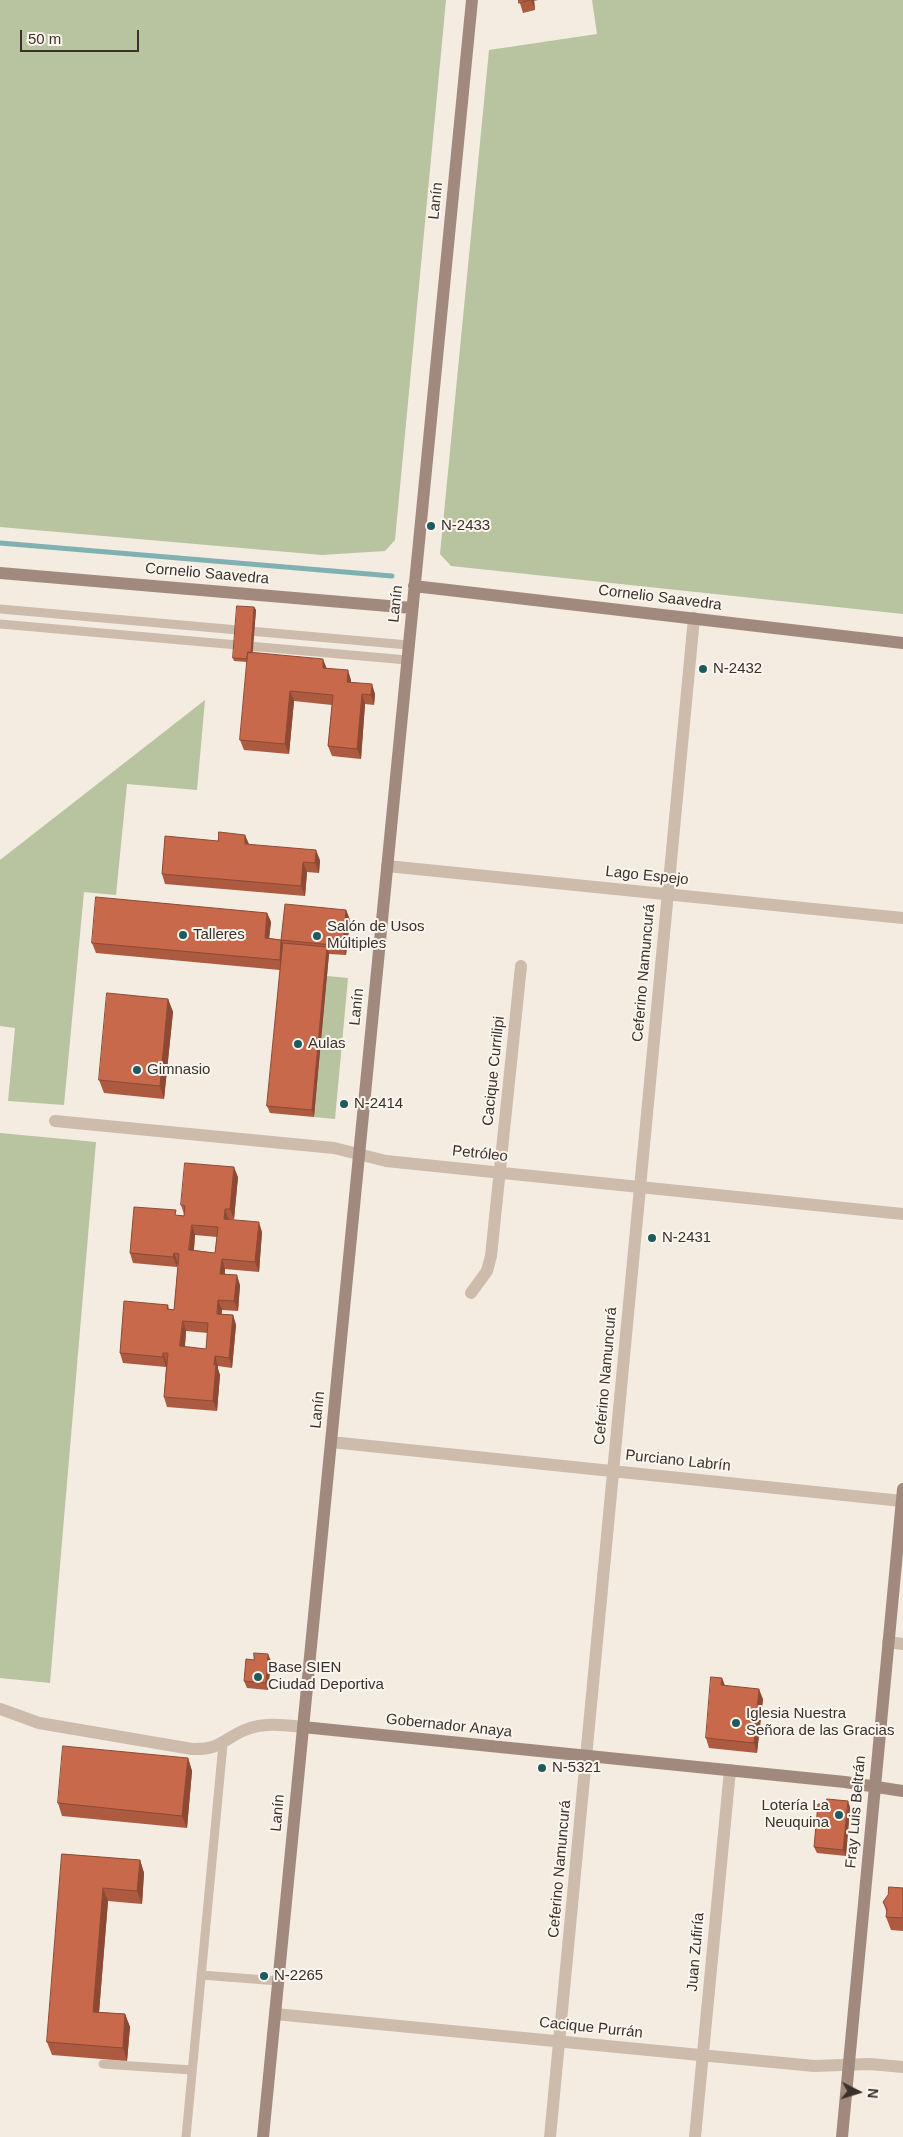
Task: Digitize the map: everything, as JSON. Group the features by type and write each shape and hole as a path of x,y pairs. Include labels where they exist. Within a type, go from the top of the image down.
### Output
{"main road":[{"name":"Lanín","path":"263,2137 472,0"},
{"name":"Cornelio Saavedra","path":"0,572 412,608"},
{"name":"Cornelio Saavedra","path":"414,586 903,642"},
{"name":"Fray Luis Beltrán","path":"842,2137 874,1787 901,1524 902,1495"},
{"name":"Gobernador Anaya","path":"303,1727 730,1770 903,1791"}],"street":[{"name":"Ceferino Namuncurá","path":"550,2137 694,618"},
{"name":"Lago Espejo","path":"387,866 903,918"},
{"name":"Cacique Currilipi","path":"471,1293 487,1271 490,1263 522,966"},
{"name":"Petróleo","path":"55,1121 334,1148 386,1161 903,1214"},
{"name":"Purciano Labrín","path":"331,1442 613,1471 902,1495"},
{"path":"888,1642 903,1644"},
{"name":"Gobernador Anaya","path":"0,1709 39,1723 192,1749 213,1748 223,1744 244,1730 256,1726 303,1727"},
{"name":"Juan Zufiría","path":"695,2137 730,1770"},
{"name":"Cacique Purrán","path":"275,2014 814,2066 870,2064 903,2067"}],"lane":[{"path":"0,609 408,645"},
{"path":"0,624 407,660"},
{"path":"186,2137 223,1744"},
{"path":"201,1974 279,1981"},
{"path":"103,2064 192,2070"}],"green space":[{"path":"0,0 446,0 395,540 385,551 322,555 0,527"},
{"path":"592,0 903,0 903,614 451,566 440,554 489,50 597,34"},
{"path":"205,700 197,790 127,784 116,895 84,892 64,1105 8,1101 15,1028 0,1026 0,860"},
{"path":"327,976 348,978 335,1119 314,1117"},
{"path":"0,1133 96,1142 50,1683 0,1678"}],"building":[{"path":"519,0 530,0 519,3"},
{"path":"237,606 254,607 251,653 248,652 247,659 233,658"},
{"path":"248,652 323,659 323,668 348,670 347,682 372,684 371,695 362,694 357,749 328,746 333,695 290,691 285,744 240,740"},
{"path":"219,832 245,835 245,844 316,850 315,863 303,862 301,886 162,874 165,836 218,841"},
{"name":"Talleres","path":"96,897 267,913 265,938 281,940 280,960 92,943"},
{"name":"Salón de Usos Múltiples","path":"285,904 346,910 343,946 281,940"},
{"name":"Aulas","path":"283,943 327,947 312,1110 267,1106"},
{"name":"Gimnasio","path":"107,993 168,999 160,1086 99,1080"},
{"path":"185,1163 234,1167 230,1209 225,1209 224,1219 259,1222 255,1262 222,1259 220,1274 237,1275 234,1301 218,1300 217,1314 233,1315 229,1358 215,1356 213,1401 164,1397 168,1353 163,1353 163,1357 120,1353 124,1301 168,1305 167,1309 174,1310 179,1254 174,1253 173,1257 130,1253 134,1207 176,1210 175,1215 184,1216 185,1206 181,1205","holes":["192,1225 218,1227 215,1253 189,1250","183,1321 208,1323 206,1349 180,1346"]},
{"name":"Base SIEN Ciudad Deportiva","path":"254,1653 268,1654 266,1683 244,1681 246,1659 254,1660"},
{"name":"Iglesia Nuestra Señora de las Gracias","path":"711,1677 722,1678 721,1685 759,1689 754,1743 706,1738"},
{"path":"63,1746 188,1758 182,1816 58,1803"},
{"path":"827,1799 848,1801 843,1850 814,1847 818,1804 827,1804"},
{"path":"62,1854 140,1860 137,1891 103,1888 93,2012 125,2014 123,2048 47,2042"},
{"path":"889,1887 903,1888 903,1918 886,1917 887,1909 883,1902 888,1895"}],"waterway":[{"path":"0,543 392,576"}],"place":[{"name":"N-2433","path":"431,526"},
{"name":"N-2432","path":"703,669"},
{"name":"Talleres","path":"183,935"},
{"name":"Salón de Usos Múltiples","path":"317,936"},
{"name":"Aulas","path":"298,1044"},
{"name":"Gimnasio","path":"137,1070"},
{"name":"N-2414","path":"344,1104"},
{"name":"N-2431","path":"652,1238"},
{"name":"Base SIEN Ciudad Deportiva","path":"258,1677"},
{"name":"Iglesia Nuestra Señora de las Gracias","path":"736,1723"},
{"name":"N-5321","path":"542,1768"},
{"name":"Lotería La Neuquina","path":"839,1815"},
{"name":"N-2265","path":"264,1976"}]}
